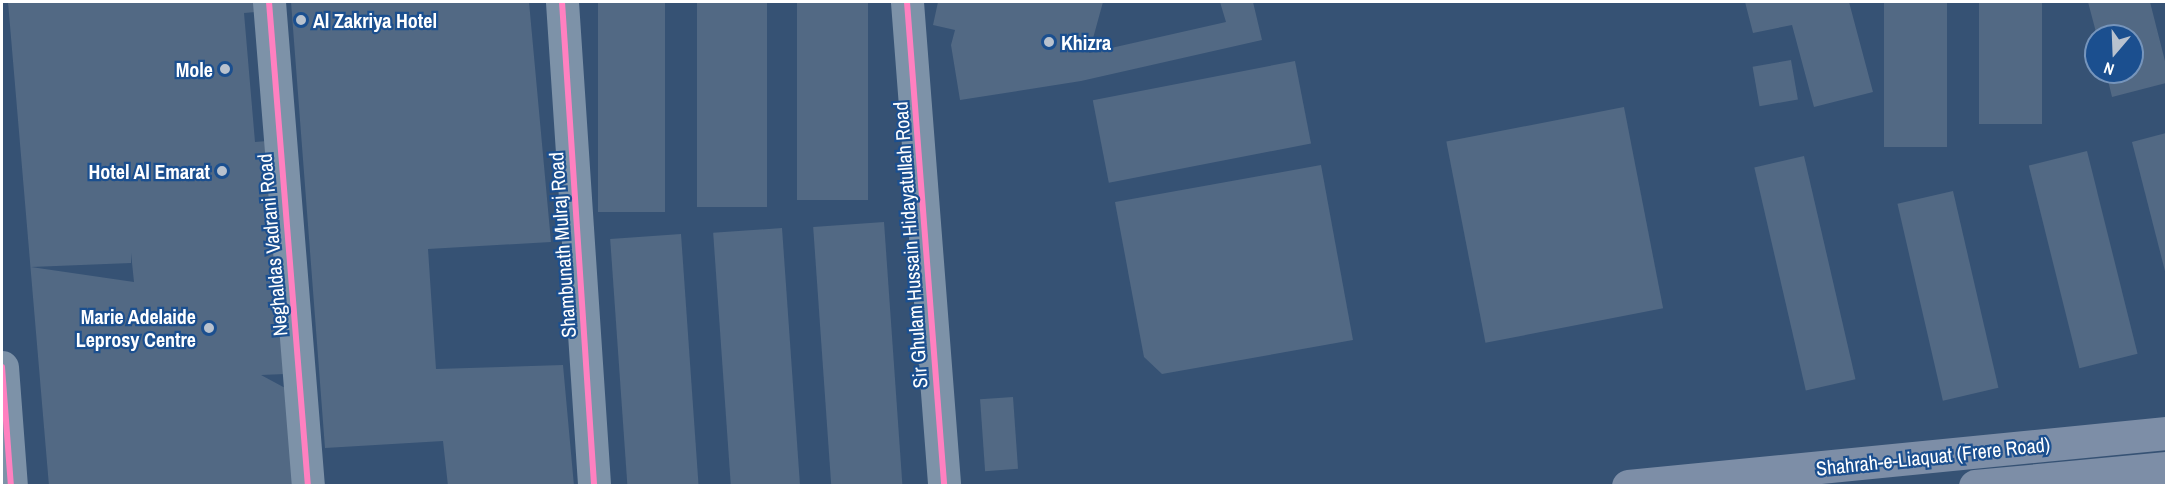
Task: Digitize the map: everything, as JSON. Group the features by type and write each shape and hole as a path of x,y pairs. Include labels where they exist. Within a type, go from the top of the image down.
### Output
{"main road":[{"name":"Shahrah-e-Liaquat (Frere Road)","path":"1628,486 2166,433"},
{"name":"Shahrah-e-Liaquat (Frere Road)","path":"1975,486 2034,483 2166,468"}],"street":[{"name":"Neghaldas Vadrani Road","path":"269,2 308,486"},
{"name":"Shambunath Mulraj Road","path":"562,2 594,486"},
{"name":"Sir Ghulam Hussain Hidayatullah Road","path":"907,2 944,486"},
{"path":"2,367 11,486"}],"building":[{"path":"8,2 255,2 256,12 244,13 255,142 267,141 285,374 261,375 287,389 295,486 49,486","holes":["131,253 134,282 31,267 131,263"]},
{"path":"291,2 529,2 551,242 428,249 436,369 563,365 574,486 448,486 443,441 325,448"},
{"path":"598,2 665,2 665,212 598,212"},
{"path":"697,2 767,2 767,207 697,207"},
{"path":"797,2 868,2 868,200 797,200"},
{"path":"938,2 1103,2 1089,53 1226,22 1220,2 1253,2 1262,40 1081,81 960,100 951,45 955,30 933,25"},
{"path":"1745,2 1849,2 1873,92 1814,107 1792,25 1753,33"},
{"path":"1884,2 1947,2 1947,147 1884,147"},
{"path":"1979,2 2042,2 2042,124 1979,124"},
{"path":"2088,2 2150,2 2166,65 2166,83 2112,97 2109,84 2144,84 2144,24 2094,24"},
{"path":"1791,60 1798,99 1760,106 1753,67"},
{"path":"1295,61 1311,143 1109,183 1093,100"},
{"path":"1624,107 1663,308 1485,343 1446,142"},
{"path":"2166,133 2166,275 2132,142"},
{"path":"2087,151 2138,354 2079,368 2029,166"},
{"path":"1804,156 1856,379 1806,391 1754,167"},
{"path":"1321,165 1353,340 1162,374 1144,357 1115,202"},
{"path":"1953,191 1998,388 1943,401 1897,204"},
{"path":"884,222 902,484 831,486 813,227"},
{"path":"782,228 800,486 731,486 713,233"},
{"path":"681,234 699,486 627,486 610,239"},
{"path":"1013,397 1018,469 985,471 980,399"}],"cycle path":[{"path":"269,2 308,486"},
{"path":"562,2 594,486"},
{"path":"907,2 944,486"},
{"path":"2,367 11,486"}],"place":[{"name":"Al Zakriya Hotel","path":"301,20"},
{"name":"Khizra","path":"1049,42"},
{"name":"Mole","path":"225,69"},
{"name":"Hotel Al Emarat","path":"222,171"},
{"name":"Marie Adelaide Leprosy Centre","path":"209,328"}]}
